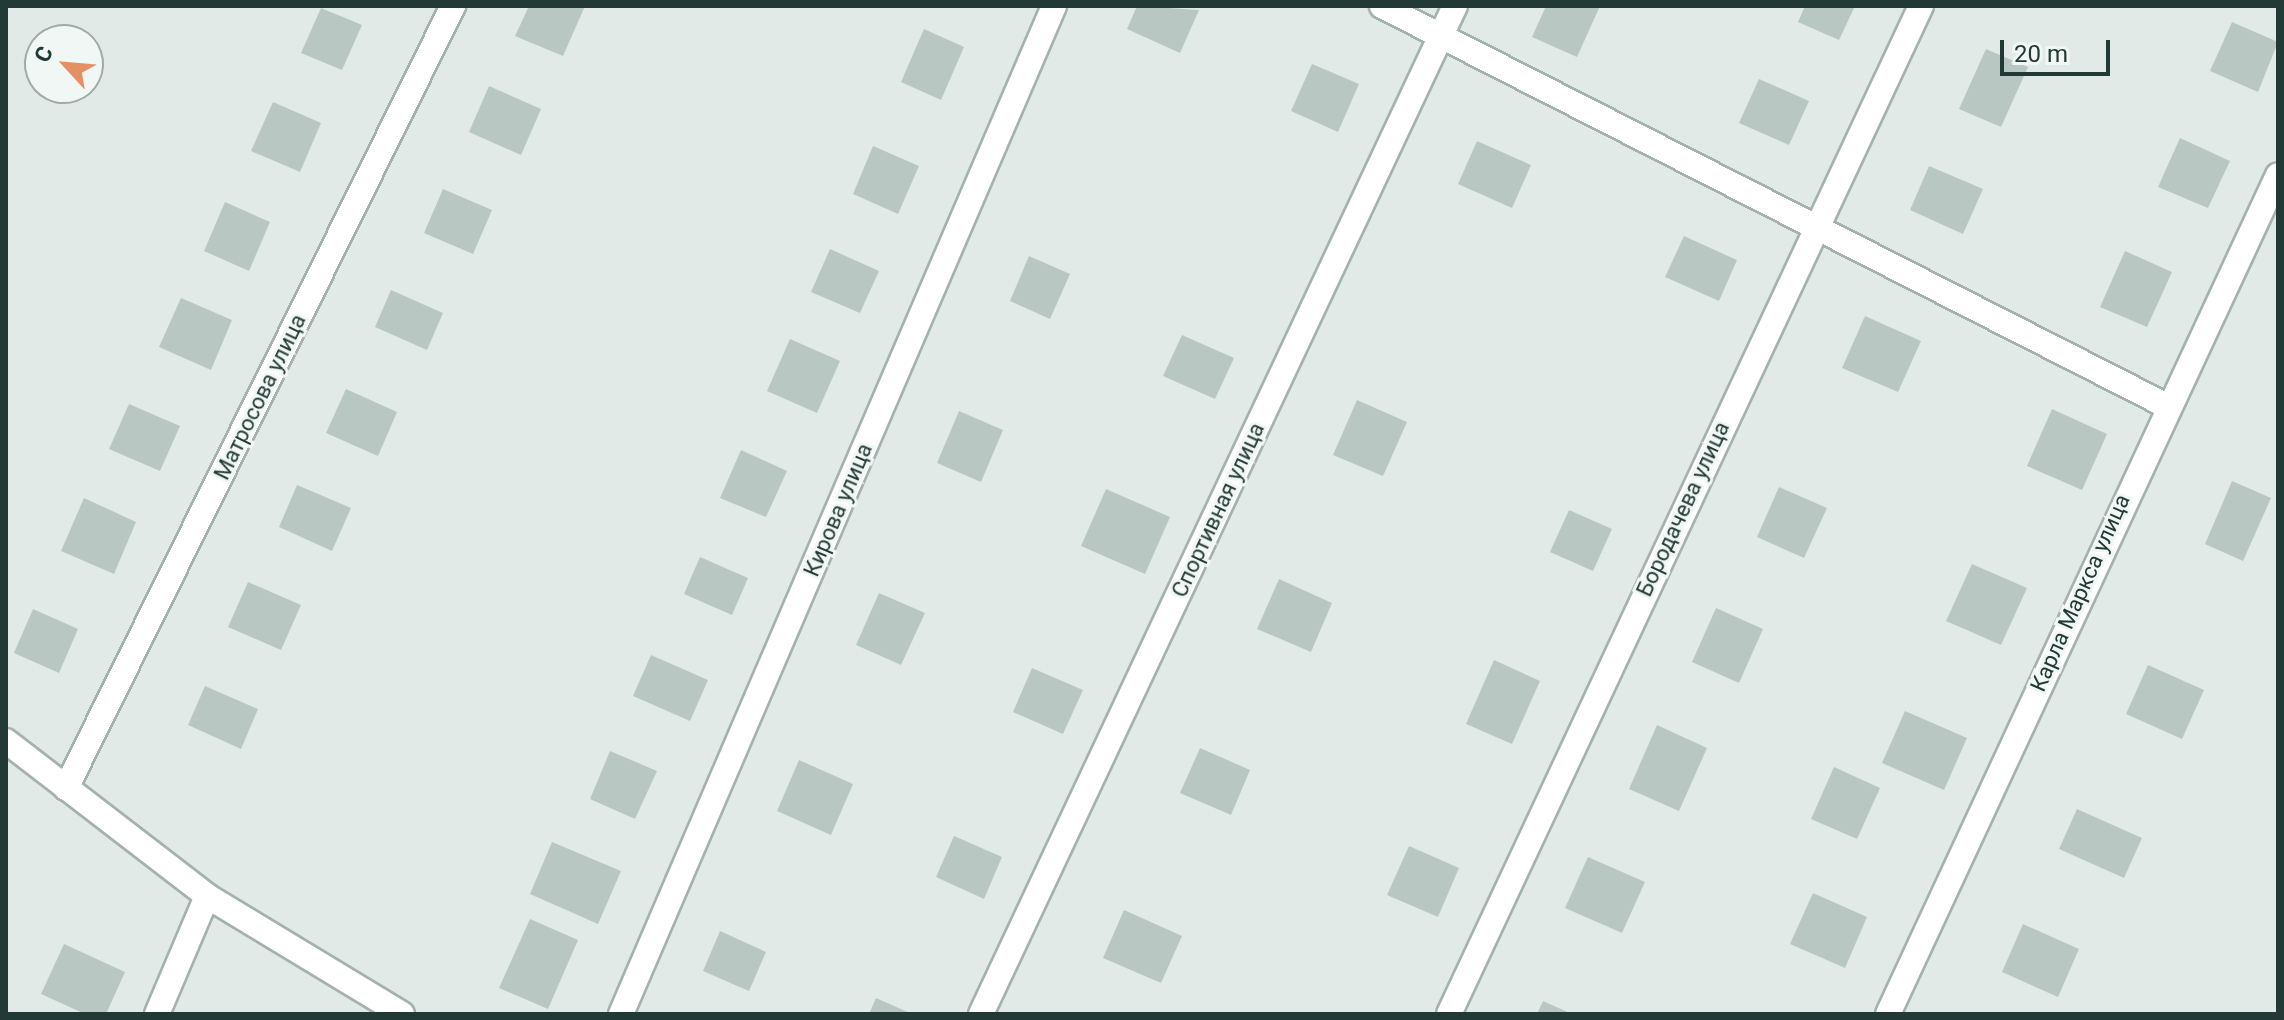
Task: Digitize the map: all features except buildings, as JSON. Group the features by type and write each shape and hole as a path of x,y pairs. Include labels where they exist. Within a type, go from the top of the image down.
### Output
{"street":[{"name":"Матросова улица","path":"66,788 453,6"},
{"name":"Кирова улица","path":"621,1014 1054,6"},
{"path":"1382,6 1816,224 2165,405"},
{"name":"Спортивная улица","path":"981,1014 1455,6"},
{"name":"Бородачева улица","path":"1449,1014 1816,224 1921,6"},
{"name":"Карла Маркса улица","path":"1888,1014 2165,405 2278,175"},
{"path":"6,741 207,896 402,1014"},
{"path":"157,1014 207,896"}]}
